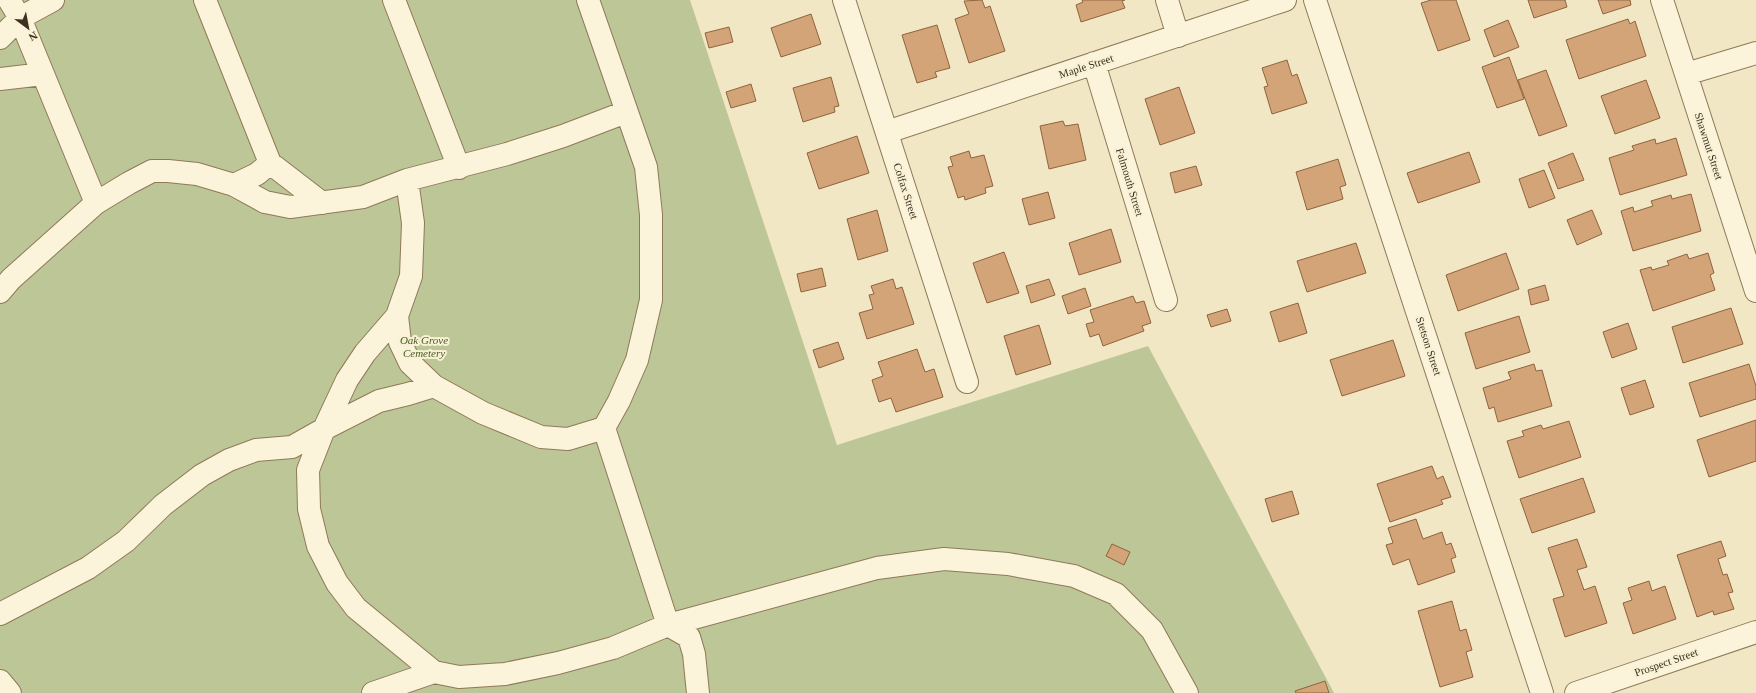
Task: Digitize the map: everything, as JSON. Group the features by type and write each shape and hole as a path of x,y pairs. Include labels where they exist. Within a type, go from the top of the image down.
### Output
{"street":[{"path":"14,9 53,0"},
{"path":"205,0 270,163 322,203"},
{"path":"394,0 458,168"},
{"path":"588,0 646,167 651,215 650,300 637,360 604,428 668,625 689,637 694,654 698,693"},
{"name":"Colfax Street","path":"844,0 967,382"},
{"path":"1167,0 1178,36"},
{"name":"Maple Street","path":"887,132 1285,0"},
{"name":"Stetson Street","path":"1315,0 1542,693"},
{"name":"Shawmut Street","path":"1662,0 1756,291"},
{"path":"0,38 14,9"},
{"path":"14,9 96,203"},
{"path":"1686,74 1756,53"},
{"name":"Falmouth Street","path":"1094,64 1166,300"},
{"path":"0,80 42,74"},
{"path":"0,292 11,279 96,203 129,183 152,172 168,171 197,174 234,185 265,202 290,207 322,203 363,197 407,180 458,168 521,150 626,112"},
{"path":"234,185 257,174 270,163"},
{"path":"407,180 414,223 411,276 397,316 366,353 347,380 324,428 308,470 309,509 318,546 337,583 356,608 434,672 460,677 505,674 536,668 613,648 668,625 877,568 944,559 1008,564 1074,576 1116,594 1152,630 1188,693"},
{"path":"397,316 400,342 410,363 434,386 483,413 541,437 568,439 604,428"},
{"path":"0,614 88,568 126,541 163,505 202,475 229,460 256,450 292,447 324,428 378,401 434,386"},
{"name":"Prospect Street","path":"1576,693 1756,632"},
{"path":"373,693 434,672"},
{"path":"0,680 10,693"}],"green space":[{"name":"Oak Grove Cemetery","path":"0,0 690,0 837,445 1148,346 1334,693 0,693"}],"building":[{"path":"982,0 985,8 990,6 1005,51 969,63 955,19 969,14 964,1"},
{"path":"1082,0 1125,0 1122,1 1125,8 1081,22 1076,5 1083,2"},
{"path":"1431,0 1456,0 1470,40 1438,51 1421,3"},
{"path":"1528,0 1565,0 1567,7 1534,18"},
{"path":"1598,0 1630,0 1631,5 1603,14"},
{"path":"811,14 821,44 781,57 771,28"},
{"path":"1628,19 1630,24 1635,21 1646,56 1579,79 1566,40"},
{"path":"1508,20 1519,47 1494,57 1484,30"},
{"path":"937,25 950,68 935,72 937,77 917,83 902,35"},
{"path":"729,27 733,42 709,48 705,33"},
{"path":"1509,57 1524,99 1497,108 1482,67"},
{"path":"1287,60 1292,76 1297,74 1307,103 1272,114 1264,87 1268,86 1262,68"},
{"path":"1546,70 1567,126 1539,136 1518,80"},
{"path":"831,77 839,106 834,107 835,112 803,122 793,88"},
{"path":"1646,80 1660,118 1615,134 1601,96"},
{"path":"751,84 756,101 731,108 726,92"},
{"path":"1179,87 1195,133 1160,145 1145,99"},
{"path":"1063,121 1065,126 1078,124 1086,160 1049,169 1040,126"},
{"path":"857,136 869,173 819,189 807,153"},
{"path":"1676,138 1687,175 1620,195 1609,158 1634,150 1632,146 1655,139 1656,144"},
{"path":"969,151 971,158 984,155 993,186 985,188 986,193 965,200 964,196 958,198 948,167 953,166 950,157"},
{"path":"1469,152 1480,182 1418,203 1407,173"},
{"path":"1573,153 1584,180 1558,189 1548,163"},
{"path":"1338,159 1346,185 1340,187 1343,199 1307,210 1296,172"},
{"path":"1196,166 1202,185 1175,193 1170,173"},
{"path":"1544,170 1555,198 1529,208 1519,179"},
{"path":"1048,192 1055,218 1029,225 1022,199"},
{"path":"1691,194 1701,231 1633,251 1621,211 1633,207 1634,212 1653,206 1651,201 1671,195 1672,199"},
{"path":"877,210 888,251 858,260 847,219"},
{"path":"1592,210 1602,234 1577,245 1567,220"},
{"path":"1111,229 1121,262 1079,275 1069,243"},
{"path":"1356,243 1366,273 1307,292 1297,261"},
{"path":"1004,252 1019,293 987,303 973,263"},
{"path":"1506,253 1519,289 1458,311 1446,275"},
{"path":"1708,253 1714,273 1710,275 1715,290 1653,311 1640,270 1651,267 1652,270 1669,265 1667,261 1687,254 1689,259"},
{"path":"822,268 826,286 801,292 797,274"},
{"path":"893,279 896,289 902,287 914,324 867,339 859,313 873,309 869,295 874,294 871,286"},
{"path":"1049,279 1055,295 1031,303 1026,286"},
{"path":"1545,285 1549,300 1531,305 1528,290"},
{"path":"1085,288 1091,306 1068,314 1062,296"},
{"path":"1133,296 1136,303 1144,301 1151,323 1142,326 1144,331 1103,346 1099,334 1090,337 1086,324 1094,322 1090,310"},
{"path":"1298,303 1307,333 1279,342 1270,312"},
{"path":"1731,308 1743,344 1683,363 1672,327"},
{"path":"1227,309 1231,321 1211,327 1207,315"},
{"path":"1519,316 1530,352 1476,369 1465,333"},
{"path":"1628,323 1637,349 1612,358 1603,332"},
{"path":"1039,325 1051,364 1016,375 1004,336"},
{"path":"1393,340 1405,376 1342,396 1330,360"},
{"path":"838,342 844,359 819,368 813,350"},
{"path":"917,349 925,372 934,369 943,397 896,412 891,398 879,402 872,380 883,376 878,362"},
{"path":"1534,364 1536,371 1542,370 1552,406 1498,422 1494,407 1489,409 1483,388 1511,379 1508,372"},
{"path":"1749,364 1756,386 1756,399 1700,417 1689,383"},
{"path":"1645,380 1654,407 1630,415 1621,388"},
{"path":"1756,420 1756,461 1709,477 1697,440"},
{"path":"1569,421 1581,457 1519,478 1507,441 1524,436 1522,431 1541,425 1543,429"},
{"path":"1432,466 1437,479 1443,476 1451,497 1441,500 1443,504 1390,522 1377,484"},
{"path":"1583,478 1595,512 1532,533 1520,499"},
{"path":"1292,491 1299,514 1272,522 1265,499"},
{"path":"1416,519 1423,539 1442,532 1446,545 1451,543 1456,557 1451,559 1455,572 1418,585 1409,559 1393,565 1386,545 1393,543 1388,528"},
{"path":"1577,539 1587,567 1577,570 1584,590 1595,586 1607,623 1565,637 1553,599 1564,596 1548,548"},
{"path":"1721,541 1726,556 1718,559 1723,575 1727,574 1733,592 1728,593 1734,609 1714,615 1713,611 1697,617 1677,555"},
{"path":"1112,544 1130,552 1124,565 1106,556"},
{"path":"1649,581 1652,591 1665,586 1676,619 1633,634 1623,603 1632,600 1628,588"},
{"path":"1452,601 1460,631 1466,629 1472,650 1466,652 1473,677 1440,687 1418,611"},
{"path":"1325,681 1329,693 1296,693 1295,691"}]}
